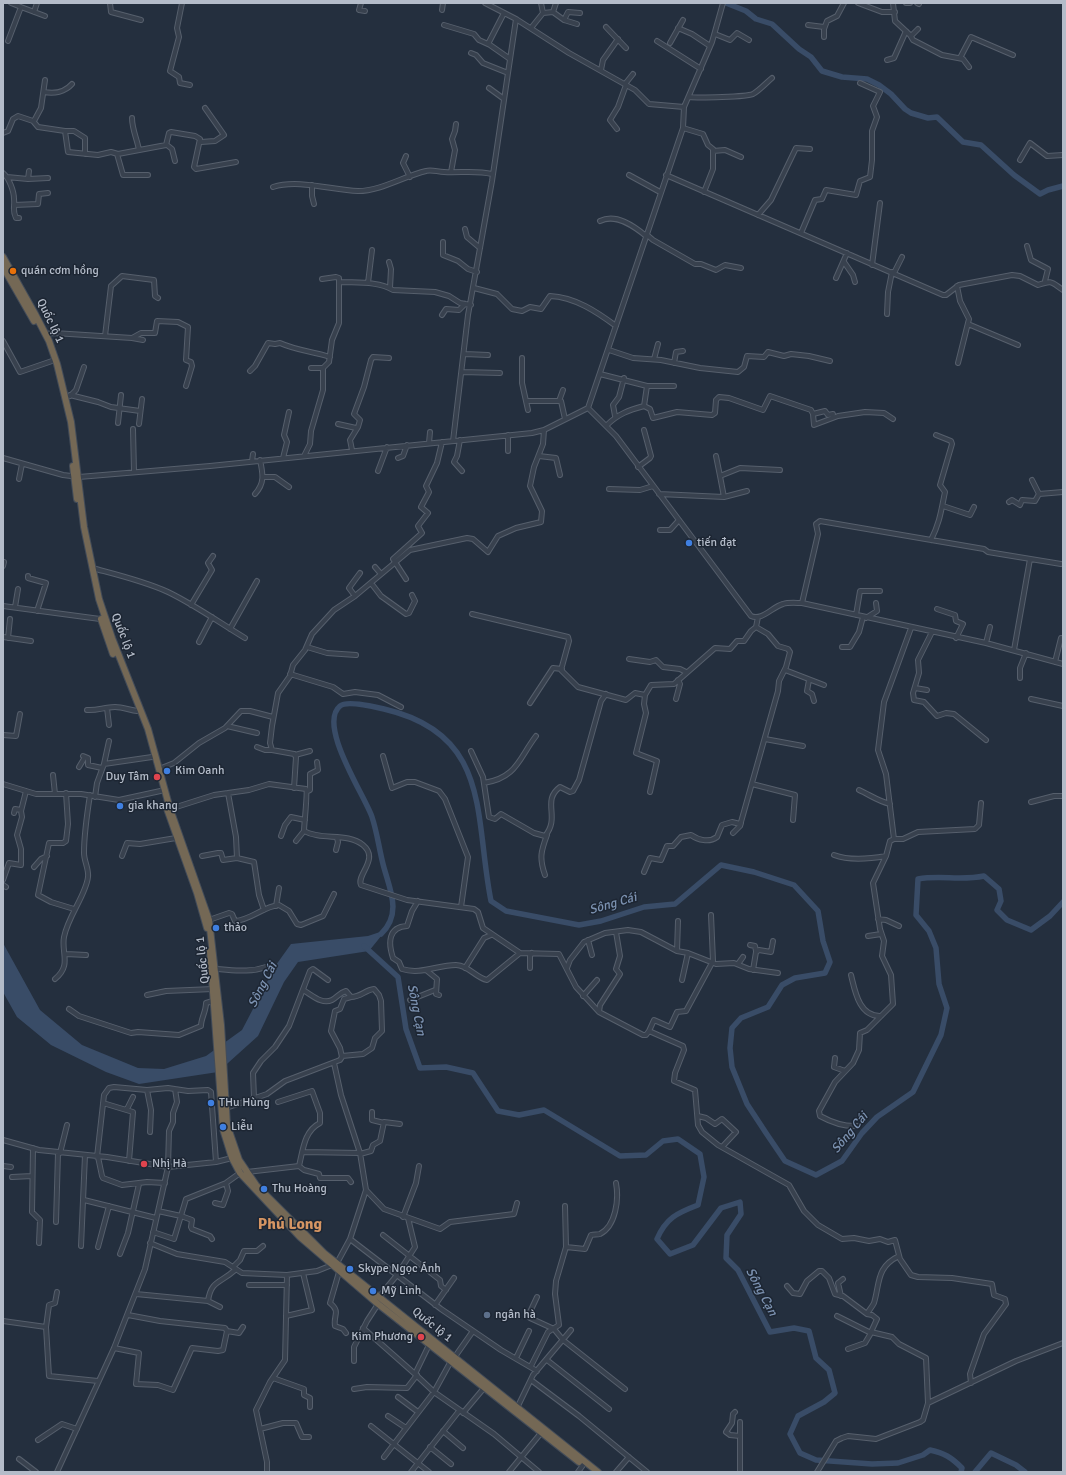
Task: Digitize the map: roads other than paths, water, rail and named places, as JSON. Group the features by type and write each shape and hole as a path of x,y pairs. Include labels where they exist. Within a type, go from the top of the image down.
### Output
{"highway":[{"name":"Quốc lộ 1","path":"3,257 45,334 68,397 85,556 100,619 137,710 163,790 209,920 216,969 224,1102 224,1131 232,1158 285,1222 429,1345 452,1359"},
{"name":"Quốc lộ 1","path":"3,267 35,323 52,361 64,406 77,476 91,568 105,619 146,724 160,769 163,790 176,838 206,922 213,1001 219,1025"},
{"name":"Quốc lộ 1","path":"224,1110 231,1141 243,1173"},
{"name":"Quốc lộ 1","path":"334,1264 339,1272 598,1472"},
{"name":"Quốc lộ 1","path":"467,1371 484,1388 591,1472"}],"street":[{"path":"13,3 45,16"},
{"path":"34,12 37,3"},
{"path":"110,3 111,12 141,20"},
{"path":"182,3 177,28 179,37 170,71 179,77 180,83 190,85"},
{"path":"361,3 359,10 365,12"},
{"path":"442,10 443,3"},
{"path":"485,3 516,19 569,53 625,84 652,105 683,109"},
{"path":"541,3 543,13"},
{"path":"553,12 556,3"},
{"path":"824,37 824,27 828,20 837,16 844,3"},
{"path":"858,3 882,12 894,12"},
{"path":"893,3 896,22 911,36 914,41 942,55 965,60 969,67"},
{"path":"3,458 63,475 77,476 252,462 544,430 588,408 609,350 660,192 683,128 683,109 715,34 723,4"},
{"path":"8,41 21,7"},
{"path":"531,28 543,13 553,12 564,20 577,24"},
{"path":"564,20 568,12 580,13"},
{"path":"488,44 504,13"},
{"path":"453,441 471,305 516,19"},
{"path":"670,43 683,20"},
{"path":"444,25 474,34 479,40 488,44 510,59"},
{"path":"808,25 824,27"},
{"path":"606,27 626,48"},
{"path":"678,28 692,34 710,46"},
{"path":"911,36 918,29"},
{"path":"887,60 894,58 906,31"},
{"path":"715,34 731,40 736,33 749,40"},
{"path":"960,58 971,37 1013,55"},
{"path":"601,70 603,60 618,39"},
{"path":"657,41 701,69"},
{"path":"471,52 483,63 508,73"},
{"path":"618,129 610,120 618,107 625,84 633,74"},
{"path":"688,97 702,98 709,96 723,97 749,95 772,78"},
{"path":"34,121 41,108 45,80"},
{"path":"860,83 880,92"},
{"path":"44,92 60,91 68,88 72,84"},
{"path":"489,88 504,99"},
{"path":"880,92 879,98 882,100"},
{"path":"801,233 815,200 822,199 826,190 856,194 860,181 870,176 872,160 872,131 877,120 873,106 880,92"},
{"path":"167,145 169,134 171,132 195,136 201,142 210,142 224,135 205,108"},
{"path":"3,133 8,131 12,120 16,116 34,121 38,127 74,131 85,138 85,154"},
{"path":"132,118 132,127 136,135 139,150"},
{"path":"451,172 455,150 452,139 456,124"},
{"path":"683,128 703,134 713,151 713,169 704,192"},
{"path":"65,131 67,152 98,155 111,152 117,154 167,145 172,149 175,161"},
{"path":"201,142 194,167 196,169 236,162"},
{"path":"1020,160 1030,143 1047,156 1063,155"},
{"path":"758,215 771,200 796,148 810,150"},
{"path":"713,151 725,150 741,157"},
{"path":"117,154 123,175 148,175"},
{"path":"406,156 403,164 410,177"},
{"path":"273,187 283,185 363,190 410,177 428,170 451,172 478,171 492,177"},
{"path":"28,178 29,171"},
{"path":"3,173 7,177 14,195 13,212 15,217 19,218"},
{"path":"629,175 660,192"},
{"path":"666,175 893,272 943,295 957,286 1012,275 1020,276 1037,284 1045,281 1053,282 1063,290"},
{"path":"7,177 48,178"},
{"path":"312,187 314,204"},
{"path":"14,205 38,204 38,194 48,193"},
{"path":"872,264 880,203"},
{"path":"600,222 606,218 628,223 652,240 693,264 701,264 716,270 725,265 741,268"},
{"path":"465,229 467,238 480,248"},
{"path":"443,242 443,255 458,261 468,269 476,272"},
{"path":"1027,246 1031,260 1048,269 1045,281"},
{"path":"368,283 372,250"},
{"path":"836,278 847,253"},
{"path":"887,314 888,292 893,272 902,257"},
{"path":"389,262 391,269 390,288"},
{"path":"844,262 856,282"},
{"path":"105,336 110,287 122,276 154,280 155,296 158,298"},
{"path":"310,368 323,368 329,363 332,340 340,323 340,282 337,277 322,279"},
{"path":"340,282 378,284 393,290 421,290 435,292 449,296 458,302 471,305"},
{"path":"957,286 960,301 969,318 958,364"},
{"path":"474,288 497,294 510,308 520,311 529,307 541,309 551,296 571,301 597,312 616,326"},
{"path":"442,315 446,309 459,310 465,304"},
{"path":"132,338 140,333 155,333 157,321 175,321 187,325 186,360 191,362 192,366 186,386"},
{"path":"968,324 1018,345"},
{"path":"45,334 54,332 143,340"},
{"path":"3,341 20,372 52,361"},
{"path":"250,371 255,366 268,343 280,343 296,350 315,352 330,357"},
{"path":"654,360 658,344"},
{"path":"609,350 629,357 738,372 744,367 747,356 764,358 768,352 784,356 791,354 809,356 830,361"},
{"path":"674,363 676,352 683,351"},
{"path":"464,354 488,355"},
{"path":"352,450 350,440 360,419 354,414 371,358 389,358"},
{"path":"522,358 522,383 528,410"},
{"path":"68,397 76,390 84,368"},
{"path":"304,456 311,442 311,431 323,390 323,368"},
{"path":"462,372 500,373"},
{"path":"600,374 624,378 647,386 674,386"},
{"path":"615,416 614,405 620,394 624,378"},
{"path":"644,406 647,386"},
{"path":"559,401 563,390"},
{"path":"118,423 121,395"},
{"path":"607,425 615,416 644,406 650,409 653,418 670,413 683,412 712,415 715,413 716,400 719,397 729,398 762,412 768,396 771,396 810,409 814,414 813,423 815,425 838,416 865,412 884,413 893,419"},
{"path":"68,397 140,411"},
{"path":"139,424 142,399"},
{"path":"526,401 559,401 563,403 565,419"},
{"path":"588,408 607,425 751,616 758,617 787,602 802,604 956,638 986,643 1063,664"},
{"path":"814,414 825,411 828,415 833,414"},
{"path":"283,458 287,442 284,434 289,412"},
{"path":"338,424 356,428"},
{"path":"133,429 134,472"},
{"path":"272,750 270,740 278,693 290,674 293,665 307,647 312,634 334,610 355,596 371,583 380,573 413,548 467,538 473,539 488,552 498,536 516,528 542,522 542,511 530,486 543,444 544,430"},
{"path":"638,467 651,456 644,430"},
{"path":"429,443 430,432"},
{"path":"508,435 508,451"},
{"path":"931,540 940,521 943,506 942,500 945,492 940,485 952,443 936,435"},
{"path":"460,440 457,456 454,462 462,471"},
{"path":"394,562 422,533 418,526 428,514 421,507 429,492 426,486 437,462 442,442"},
{"path":"398,458 402,456 407,445"},
{"path":"378,471 387,447"},
{"path":"252,462 253,454"},
{"path":"539,456 556,458 560,475"},
{"path":"716,456 724,497"},
{"path":"255,494 261,487 264,477 260,460"},
{"path":"19,479 22,464"},
{"path":"720,476 740,468 780,470"},
{"path":"264,477 275,477 290,487"},
{"path":"1032,480 1039,494"},
{"path":"609,489 640,490 653,486"},
{"path":"659,494 724,497 747,491"},
{"path":"1039,494 1063,492"},
{"path":"1009,502 1012,500 1020,504 1022,500 1035,501 1039,494"},
{"path":"943,506 970,515 974,507"},
{"path":"660,530 670,530 679,520"},
{"path":"802,604 818,534 816,526 819,521 1061,564"},
{"path":"191,605 212,570 208,563 213,556"},
{"path":"1014,650 1030,559"},
{"path":"394,562 406,579"},
{"path":"375,567 380,573"},
{"path":"91,568 156,588 191,605 245,638"},
{"path":"355,596 349,588 360,573"},
{"path":"28,576 28,578 46,583 37,610"},
{"path":"230,629 257,581"},
{"path":"371,583 381,596 406,614 409,613 415,601 412,595"},
{"path":"15,607 18,589"},
{"path":"856,616 860,591 880,591"},
{"path":"842,647 850,647 859,632 864,617 876,611 876,603"},
{"path":"3,606 100,619"},
{"path":"936,609 955,615 956,621 963,624 956,638"},
{"path":"472,614 568,638 562,669"},
{"path":"199,642 212,617"},
{"path":"650,792 657,761 636,753 646,713 644,704 645,695 651,685 668,685 678,680 715,648 730,649 737,641 744,641 750,631 756,627 758,617"},
{"path":"10,619 5,637 31,641"},
{"path":"733,833 741,823 778,691 779,679 785,670 790,652 789,650 778,646 768,634 756,627"},
{"path":"986,643 990,627"},
{"path":"894,839 885,771 878,753 880,721 884,702 911,628"},
{"path":"932,632 918,660 919,675 913,693 915,701 924,702 937,716 946,713 954,714 986,740"},
{"path":"1055,662 1061,638"},
{"path":"307,647 327,653 356,655"},
{"path":"1020,678 1020,668 1026,654"},
{"path":"629,659 650,662 656,660 663,667 680,669 686,672"},
{"path":"530,703 553,668 562,669 576,686 626,700 634,694 645,695"},
{"path":"785,670 824,685"},
{"path":"290,674 333,687 343,694 355,692 378,696 401,706"},
{"path":"676,699 680,684 678,680"},
{"path":"809,680 807,691 812,695 814,701"},
{"path":"915,688 928,690"},
{"path":"545,875 542,865 541,848 553,823 551,805 553,795 559,788 572,792 576,786 584,765 601,701 606,694"},
{"path":"1031,699 1063,706"},
{"path":"87,710 116,707 137,710"},
{"path":"107,708 108,724"},
{"path":"160,769 174,763 200,742 227,726 238,714 245,711 273,717"},
{"path":"3,735 16,736 20,714"},
{"path":"227,726 257,733"},
{"path":"484,783 500,780 515,768 536,736"},
{"path":"765,739 803,746"},
{"path":"56,979 63,972 66,954 64,937 74,909 88,880 84,845 93,796 103,766 109,741"},
{"path":"257,747 265,750 295,755 310,751"},
{"path":"470,751 480,768 484,783 489,818 495,819 501,814 535,833 547,835"},
{"path":"294,788 295,755"},
{"path":"383,756 392,788 407,782 415,782 440,791 468,857 461,907"},
{"path":"79,766 84,757 88,758 88,765 103,766 152,757"},
{"path":"296,841 304,831 305,805 308,791 310,790 310,774 318,770 317,762"},
{"path":"53,775 55,794"},
{"path":"170,809 228,793 249,790 271,783 294,788 304,788 308,791"},
{"path":"3,784 36,794 66,793 119,800 163,790"},
{"path":"752,784 795,795 793,820"},
{"path":"859,790 876,800 890,804"},
{"path":"3,880 9,863 21,865 21,849 17,835 22,817 21,810 26,791"},
{"path":"66,793 68,824 66,841 63,843 49,842 38,895 51,902 74,909"},
{"path":"228,793 236,837 237,858"},
{"path":"1031,802 1054,796 1063,796"},
{"path":"858,1126 845,1125 819,1116 821,1105 844,1071 852,1065 859,1050 860,1033 867,1030 881,1016 892,1008 893,998 891,974 882,956 884,941 878,919 873,882 886,856 889,842 894,839 903,839 918,832 975,830 979,825 981,803"},
{"path":"14,813 15,809 21,810"},
{"path":"281,836 285,825 291,817 305,820"},
{"path":"644,872 650,858 661,860 667,846 673,846 681,837 691,835 695,838 711,840 717,837 722,825 732,822 741,823"},
{"path":"304,831 326,838 349,840 364,846 369,862 360,883 367,888 383,891 407,900 461,907 478,912 482,928 520,953 556,953 561,957 582,996 599,1012 643,1035 646,1035 649,1031 654,1020 670,1027 677,1012 686,1011 713,962 711,915"},
{"path":"122,856 127,844 140,844 176,838"},
{"path":"336,850 338,842 337,838"},
{"path":"202,856 218,853 221,854 223,860 237,858 254,862 259,895 264,910"},
{"path":"834,855 840,857 871,859 886,856"},
{"path":"34,867 41,858 46,856"},
{"path":"276,906 279,888"},
{"path":"209,920 229,913 232,914 234,921 237,921 276,906 283,906 289,911 297,924 301,925 323,916 334,894"},
{"path":"418,901 412,911 407,926 399,927 391,934 390,947 393,958 399,962 402,969 418,972 438,966 456,965 465,968 484,980 488,980 502,966 520,953"},
{"path":"878,919 886,920 899,926"},
{"path":"677,951 678,921"},
{"path":"599,1012 600,1005 620,974 616,969 620,956 616,932"},
{"path":"567,968 570,960 582,944 588,940 605,933 641,932 677,951 688,953 717,964 738,964 754,970 778,973"},
{"path":"868,936 881,934"},
{"path":"465,968 484,938 491,935"},
{"path":"588,940 592,955"},
{"path":"756,951 771,952 773,941"},
{"path":"750,945 755,946 756,951 754,970"},
{"path":"530,968 530,956 532,953"},
{"path":"682,980 688,953"},
{"path":"66,954 86,956"},
{"path":"738,964 743,957"},
{"path":"216,969 240,972 266,967"},
{"path":"254,1098 253,1073 284,1035 294,1015 306,978 312,970 328,980"},
{"path":"426,970 437,979 435,990 436,994 438,995"},
{"path":"851,974 856,998 871,1014 881,1016"},
{"path":"582,996 597,980"},
{"path":"147,995 166,991 212,989"},
{"path":"303,990 323,1001 332,1000 340,993 346,991 351,997"},
{"path":"212,1114 271,1092 285,1081 340,1060 342,1056 363,1054 370,1051 376,1036 382,1031 381,1001 376,991 370,990 360,996 344,999 340,1009 336,1011 331,1028 342,1056"},
{"path":"410,1000 435,990"},
{"path":"69,1010 79,1016 131,1034 138,1032 179,1035 201,1026 206,1003 213,1001"},
{"path":"649,1031 684,1047 675,1073 674,1081 694,1090 699,1128 702,1132 722,1147 789,1185 804,1211 826,1230 843,1239 854,1238 869,1241 894,1240 899,1256 911,1275 918,1277 952,1278 980,1283 991,1283 993,1285 994,1295 1006,1300 1000,1313 984,1334 970,1374 971,1383"},
{"path":"835,1058 834,1067 844,1071"},
{"path":"150,1243 177,1254 225,1262 242,1273 287,1275 303,1273 334,1264 350,1239 366,1190 360,1154 341,1095 334,1062"},
{"path":"164,1183 122,1185 102,1176 98,1157 103,1103 104,1095 111,1087 147,1090 175,1089 188,1092 210,1091 216,1162"},
{"path":"57,1472 114,1348 145,1269 168,1167 169,1131 177,1102 175,1089"},
{"path":"147,1090 151,1110 150,1132"},
{"path":"278,1102 312,1092 320,1113 320,1123 314,1126 305,1140 299,1166"},
{"path":"127,1109 133,1097"},
{"path":"103,1103 133,1112 129,1161"},
{"path":"372,1112 372,1120 384,1123 386,1121 400,1124"},
{"path":"698,1116 706,1118 715,1124 722,1119 736,1132 722,1147"},
{"path":"303,1152 360,1154 370,1151 373,1145 380,1141 384,1123"},
{"path":"56,1222 59,1153 67,1125"},
{"path":"214,1132 224,1131"},
{"path":"3,1140 59,1153 85,1155 168,1167 216,1162 232,1158"},
{"path":"33,1148 32,1213 40,1220 39,1243"},
{"path":"81,1246 85,1155"},
{"path":"3,1166 11,1167"},
{"path":"153,1232 174,1239 187,1198 194,1197 226,1183 243,1173 299,1166 304,1170 319,1174 320,1178 348,1178 351,1182"},
{"path":"354,1361 355,1356 353,1352 363,1328 378,1301 397,1275 416,1244 406,1218 416,1183 419,1166"},
{"path":"12,1177 32,1176"},
{"path":"215,1204 223,1205 228,1191 226,1183"},
{"path":"566,1247 585,1249 591,1235 600,1234 609,1226 617,1206 616,1183"},
{"path":"120,1254 128,1233 139,1184"},
{"path":"366,1190 384,1209 440,1229 450,1222 515,1214 517,1203"},
{"path":"84,1200 156,1218"},
{"path":"98,1247 109,1206"},
{"path":"531,1366 548,1332 558,1326 559,1323 555,1294 557,1276 566,1247 565,1206"},
{"path":"158,1211 192,1220 192,1229 212,1238"},
{"path":"383,1235 440,1280 441,1286 446,1290"},
{"path":"350,1239 435,1305 537,1371"},
{"path":"208,1301 210,1291 217,1282 234,1268 240,1260 244,1250 257,1251 263,1246"},
{"path":"867,1314 874,1303 879,1278 883,1269 886,1264 899,1256"},
{"path":"787,1286 793,1293 800,1294 807,1281 821,1271 829,1278 835,1294 841,1296 867,1314 877,1318 865,1343 848,1349"},
{"path":"339,1272 330,1303 336,1311 335,1326 343,1329 346,1333"},
{"path":"286,1316 312,1310 303,1273"},
{"path":"267,1472 267,1462 256,1413 257,1406 285,1360 287,1275"},
{"path":"435,1305 454,1278"},
{"path":"841,1296 838,1284 843,1279"},
{"path":"249,1285 287,1285"},
{"path":"57,1292 56,1303 49,1305 46,1327 49,1376 98,1381"},
{"path":"136,1294 208,1301 220,1307"},
{"path":"537,1297 529,1316 554,1329 563,1340 625,1389"},
{"path":"128,1315 160,1321 223,1328 239,1333 243,1327"},
{"path":"817,1472 830,1450 836,1442 842,1438 848,1436 876,1439 920,1422 923,1420 928,1403 926,1358 909,1350 892,1337 871,1333 837,1316"},
{"path":"3,1321 46,1327"},
{"path":"363,1328 416,1374 434,1392 521,1456 539,1472"},
{"path":"114,1348 139,1353 136,1384 158,1384 172,1390 192,1348 223,1351 227,1330"},
{"path":"517,1408 537,1371 571,1330"},
{"path":"384,1457 434,1392 452,1359 473,1331"},
{"path":"516,1358 530,1331"},
{"path":"928,1403 1016,1360 1063,1343"},
{"path":"354,1389 367,1387 407,1388 416,1374 429,1345"},
{"path":"547,1360 610,1409"},
{"path":"273,1378 304,1389 304,1395 310,1398 310,1407"},
{"path":"531,1380 546,1389 647,1472"},
{"path":"411,1472 443,1431 484,1388"},
{"path":"398,1397 418,1412"},
{"path":"735,1412 733,1414 732,1423 726,1432 730,1435 740,1436"},
{"path":"388,1416 406,1428"},
{"path":"740,1422 740,1472"},
{"path":"260,1428 283,1423 296,1423 302,1437 310,1437"},
{"path":"38,1440 62,1424 77,1429"},
{"path":"371,1426 429,1472"},
{"path":"443,1431 463,1448"},
{"path":"509,1472 541,1433"},
{"path":"430,1447 452,1464"},
{"path":"616,1472 629,1457"},
{"path":"19,1459 36,1472"},
{"path":"578,1472 583,1466"}],"water":[{"name":"Sông Cái","path":"386,930 369,951 298,962 284,982 258,1036 218,1072 139,1084 106,1072 51,1045 17,1017 3,992 3,943 40,1010 82,1045 138,1068 164,1069 206,1056 242,1030 276,965 291,944 368,936"}],"waterway":[{"path":"726,3 746,11 756,19 772,24 799,49 811,57 822,71 842,77 867,79 879,85 891,94 905,109 911,113 928,118 937,117 963,142 981,145 1014,175 1040,194 1063,186"},
{"name":"Sông Cái","path":"381,934 388,926 391,918 393,909 391,891 372,817 338,744 334,728 334,715 340,706 344,704 355,704 380,708 419,721 444,738 461,758 472,782 478,809 491,901 506,911 579,925 601,921 644,907 675,904 721,865 754,872 794,885 818,911 823,941 830,962 825,973 795,978 782,985 768,1007 741,1018 732,1028 730,1048 732,1067 747,1104 766,1133 785,1161 816,1175 842,1161 862,1133 877,1117 913,1092 941,1035 947,1008 939,984 936,948 929,931 916,915 918,879 967,878 984,876 999,889 1001,901 997,910 1007,920 1031,930 1050,916 1063,902"},
{"name":"Sông Cạn","path":"364,946 398,977 406,1029 420,1068 446,1067 473,1073 498,1111 519,1115 544,1110 620,1156 646,1155 663,1141 678,1139 700,1154 704,1177 698,1205 678,1214 668,1221 657,1239 670,1254 693,1245 721,1208 740,1202 741,1214 727,1235 726,1258 738,1270 770,1332 794,1328 809,1331 816,1358 829,1370 835,1393 824,1402 798,1416 790,1434 800,1453 816,1460 872,1464 898,1463 923,1455 930,1450 951,1458 962,1468 961,1472"},
{"name":"Sông Cạn","path":"975,1472 991,1453 1016,1465 1025,1472"}],"place":[{"name":"quán cơm hồng","path":"13,271"},
{"name":"tiến đạt","path":"689,543"},
{"name":"Kim Oanh","path":"167,771"},
{"name":"Duy Tâm","path":"157,777"},
{"name":"gia khang","path":"120,806"},
{"name":"thảo","path":"216,928"},
{"name":"THu Hùng","path":"211,1103"},
{"name":"Liễu","path":"223,1127"},
{"name":"Nhị Hà","path":"144,1164"},
{"name":"Thu Hoàng","path":"264,1189"},
{"name":"Skype Ngọc Ánh","path":"350,1269"},
{"name":"Mỹ Linh","path":"373,1291"},
{"name":"ngân hà","path":"487,1315"},
{"name":"Kim Phương","path":"421,1337"}],"district":[{"name":"Phú Long","path":"290,1225"}]}
